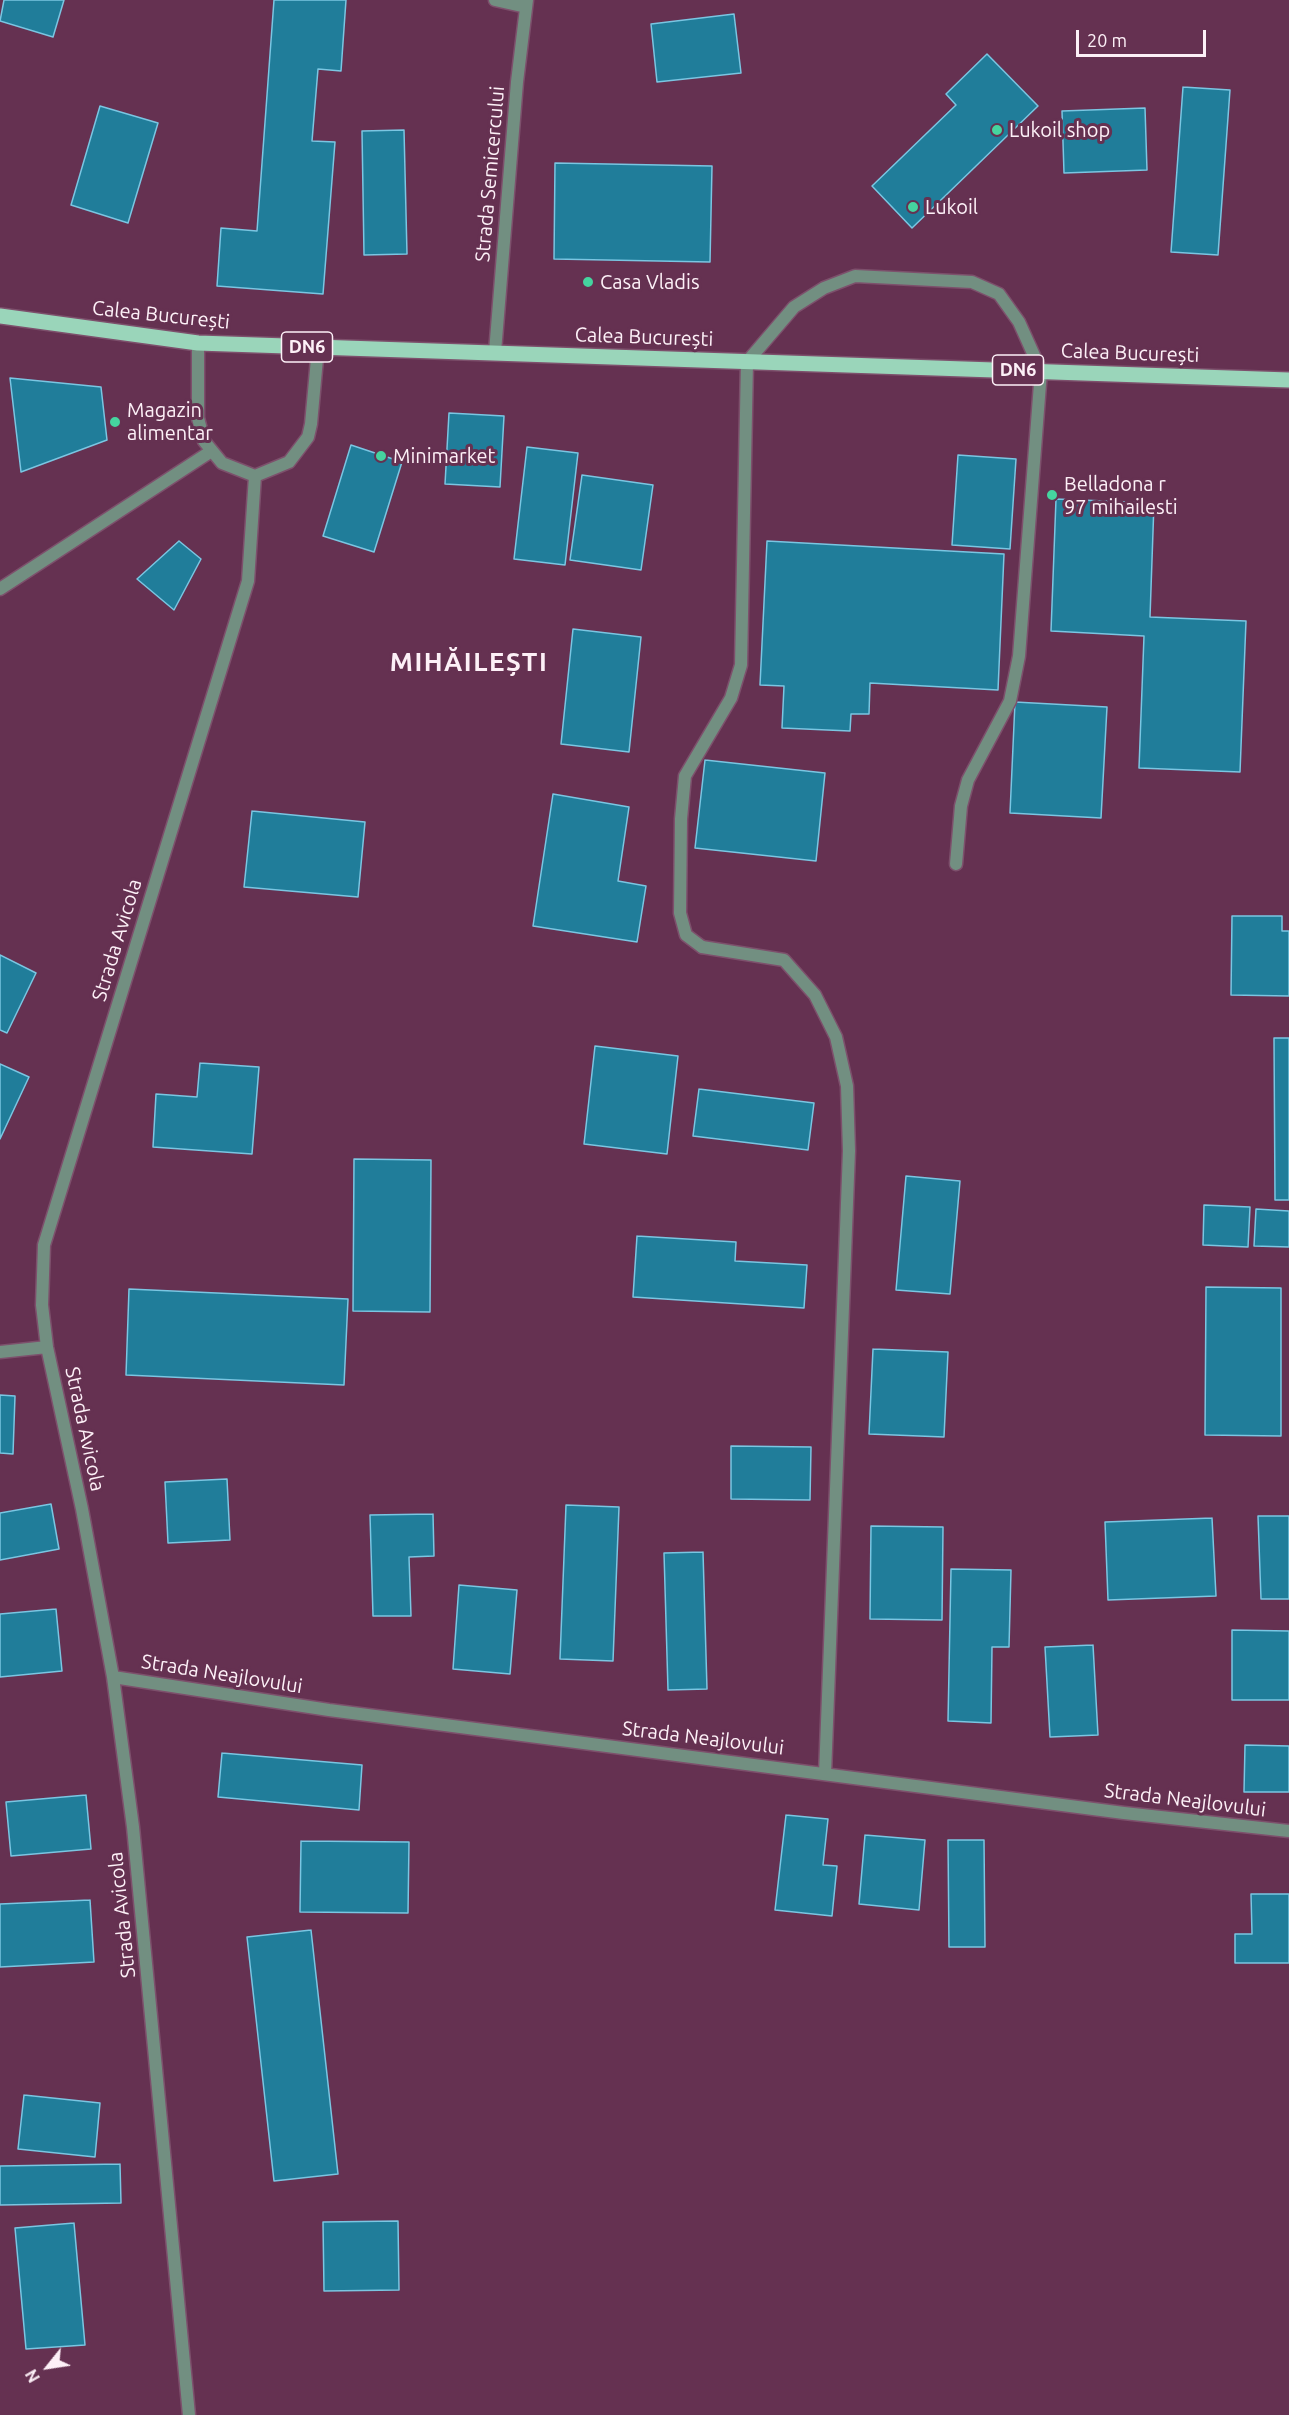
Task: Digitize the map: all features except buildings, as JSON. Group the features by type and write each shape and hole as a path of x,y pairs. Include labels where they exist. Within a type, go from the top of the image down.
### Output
{"main road":[{"name":"Calea București","path":"0,316 198,343 1289,380"}],"street":[{"path":"495,0 527,3"},
{"name":"Strada Semicercului","path":"495,352 517,82 527,3"},
{"path":"825,1774 849,1151 848,1086 836,1037 815,995 784,960 702,947 686,935 680,913 681,819 685,776 730,698 741,665 747,362 794,307 824,288 855,276 972,282 999,294 1019,322 1041,371 1019,656 1010,701 968,780 961,806 957,864"},
{"path":"198,343 198,418 204,441 210,452 222,463 255,476 289,462 308,437 318,348"},
{"path":"0,589 210,452"},
{"name":"Strada Avicola","path":"189,2415 134,1827 113,1677 82,1509 47,1347 42,1305 44,1245 248,581 255,476"},
{"path":"0,1352 47,1347"},
{"name":"Strada Neajlovului","path":"113,1677 329,1710 1124,1813 1289,1831"}],"place":[{"name":"Lukoil shop","path":"997,130"},
{"name":"Lukoil","path":"913,207"},
{"name":"Casa Vladis","path":"588,282"},
{"name":"Magazin alimentar","path":"115,422"},
{"name":"Minimarket","path":"381,456"},
{"name":"Belladona r 97 mihailesti","path":"1052,495"}],"district":[{"name":"MIHĂILEȘTI","path":"469,662"}]}
